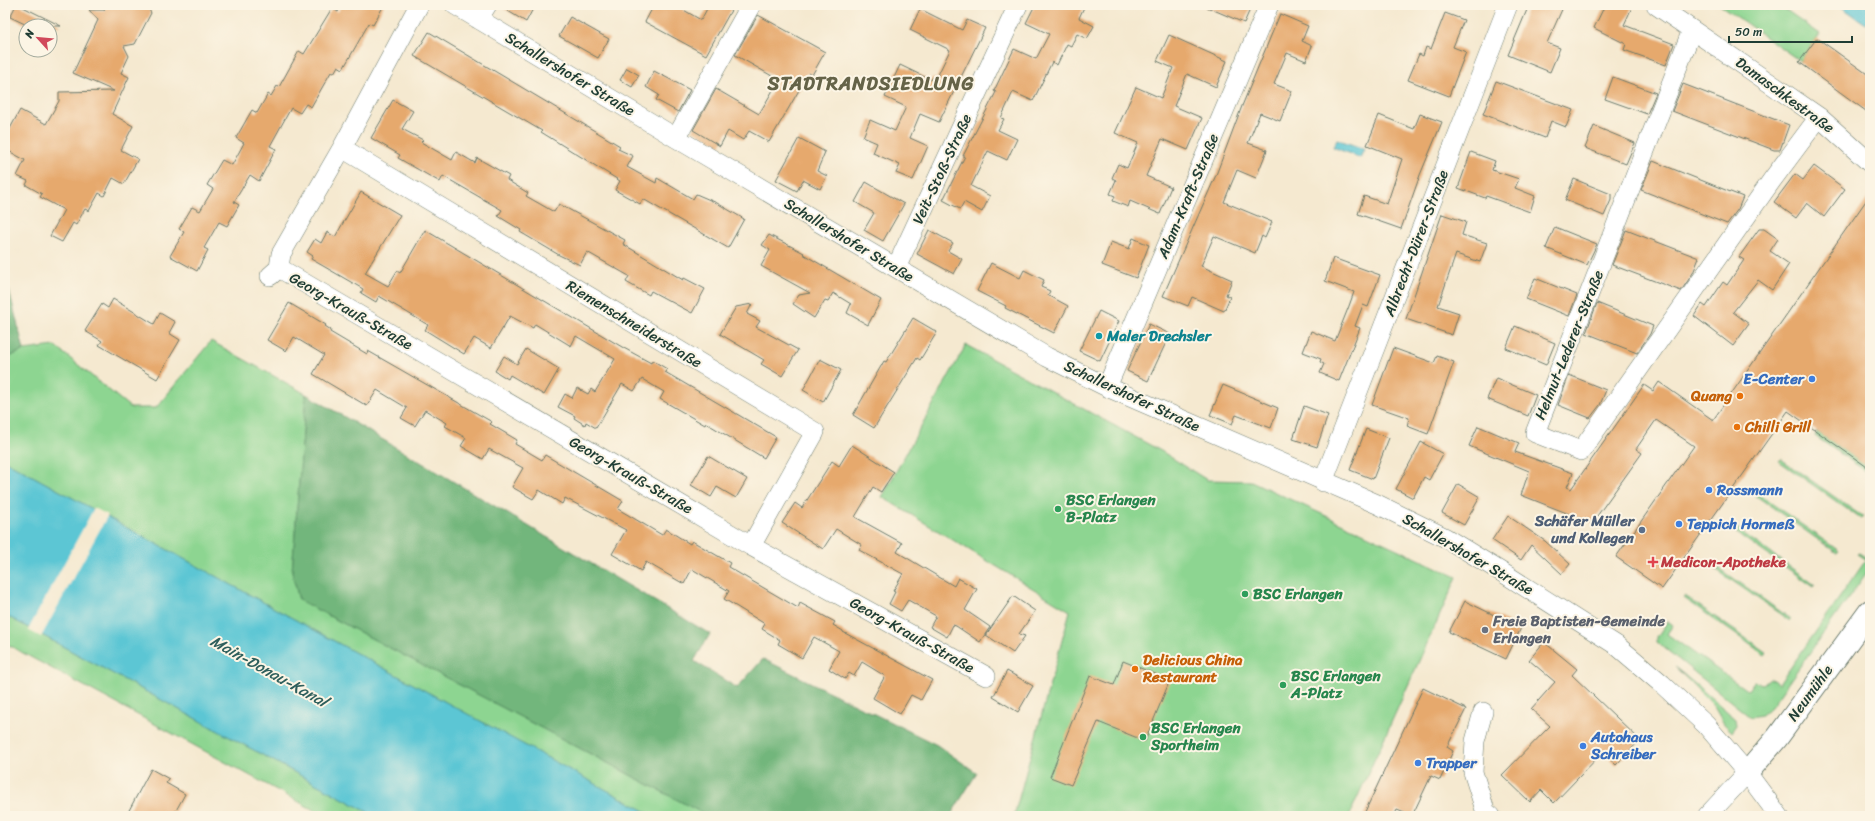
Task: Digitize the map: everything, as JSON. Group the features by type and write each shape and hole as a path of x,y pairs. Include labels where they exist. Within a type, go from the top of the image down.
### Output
{"main road":[{"name":"Neumühle","path":"1747,773 1777,738 1870,611"}],"street":[{"name":"Georg-Krauß-Straße","path":"419,5 342,148 281,254 274,272 751,546 986,676"},
{"name":"Schallershofer Straße","path":"455,5 483,12 676,138 1047,357 1107,387 1377,504 1446,538 1616,645 1694,713 1747,773 1779,816"},
{"path":"676,138 751,5"},
{"name":"Veit-Stoß-Straße","path":"896,268 1018,5"},
{"name":"Adam-Kraft-Straße","path":"1107,387 1269,5"},
{"name":"Albrecht-Dürer-Straße","path":"1324,482 1508,5"},
{"name":"Damaschkestraße","path":"1656,5 1819,117 1870,163"},
{"name":"Helmut-Lederer-Straße","path":"1692,30 1535,433 1581,451 1768,186 1819,117"},
{"name":"Riemenschneiderstraße","path":"342,148 815,432 751,546"},
{"path":"1483,712 1475,741 1472,772 1487,815"},
{"path":"1707,816 1747,773"}],"green space":[{"path":"1720,5 1779,5 1820,34 1800,61"},
{"path":"5,274 24,350 5,359"},
{"path":"211,341 306,394 292,572 299,600 708,816 654,816 5,461 5,359 24,350 55,346 131,408 156,408"},
{"name":"BSC Erlangen","path":"966,345 1161,451 1207,480 1251,481 1457,577 1349,816 1014,816 1070,611 882,497"},
{"path":"306,394 710,634 694,661 737,688 763,659 937,745 977,773 950,816 708,816 299,600 292,572"},
{"path":"1817,432 1870,469 1870,474 1815,436"},
{"path":"1781,459 1863,517 1861,519 1779,461"},
{"path":"1757,493 1839,551 1837,553 1755,495"},
{"path":"1733,526 1815,585 1814,587 1731,529"},
{"path":"1859,553 1870,560 1870,568 1771,707 1762,715 1750,717 1657,642 1657,637 1667,622 1669,622 1673,625 1667,634 1748,691 1754,682 1763,684 1770,678 1779,684 1866,560 1857,554"},
{"path":"1709,561 1791,619 1790,621 1707,563"},
{"path":"1685,596 1767,653 1765,655 1684,598"},
{"path":"5,615 375,816 325,816 23,653 5,643"},
{"path":"1675,667 1736,719 1737,725 1732,732 1724,724 1713,705"}],"water":[{"path":"1839,5 1870,5 1870,27"},
{"path":"1337,139 1364,149 1360,158 1333,147"},
{"name":"Main-Donau-Kanal","path":"5,461 654,816 375,816 5,615"}],"pier":[{"path":"94,508 108,515 41,637 28,630"}],"building":[{"path":"16,5 19,5 45,18 18,18 18,21 10,17"},
{"path":"106,5 146,5 151,13 135,44 124,46 129,56 121,73 129,77 112,114 133,126 121,150 138,159 124,184 113,178 104,196 99,193 89,211 85,209 76,225 73,223 62,242 50,236 64,210 40,197 42,194 26,185 28,181 17,176 25,160 5,149 5,138 20,110 46,124 59,101 59,92 114,91 73,73 98,20 89,10 104,10"},
{"path":"341,5 384,5 373,25 369,23 343,69 338,66 334,73 331,72 311,107 306,104 300,113 291,108 270,146 276,149 259,181 250,175 234,202 239,205 227,226 219,222 204,248 208,250 197,271 170,256 184,232 179,229 192,207 200,211 213,189 207,185 222,160 232,165 244,143 236,138 252,110 257,113 268,94 271,96 277,86 279,87 299,51 304,54 332,8 338,12"},
{"path":"498,5 535,5 526,22"},
{"path":"654,5 675,5 701,20 709,5 734,5 706,55 645,22"},
{"path":"1035,5 1085,5 1079,18 1094,26 1087,39 1077,34 1071,46 1067,44 1057,65 1052,62 1033,101 1013,92 1001,118 1004,119 998,130 1017,139 1007,160 988,151 971,186 990,196 982,212 964,202 960,209 943,200 965,156 963,156 996,92 994,91 1014,49 1036,59 1049,34 1026,23"},
{"path":"1202,5 1252,5 1244,23"},
{"path":"1529,5 1564,5 1547,43 1560,48 1550,72 1508,55"},
{"path":"1605,5 1633,5 1624,25 1674,44 1666,65 1624,50 1626,44 1594,28"},
{"path":"920,9 962,30 967,20 985,28 939,122 920,114 910,138 928,146 913,180 896,173 900,165 873,153 877,143 863,137 870,120 895,131 906,107 885,97 900,65 931,80 933,77 936,79 950,50 910,30"},
{"path":"1445,13 1464,20 1453,47 1466,52 1449,96 1408,80 1419,54 1423,56 1426,47 1431,49"},
{"path":"1280,14 1308,26 1302,41 1312,46 1306,61 1287,53 1274,84 1292,91 1280,121 1260,113 1248,143 1267,150 1256,178 1237,170 1224,202 1272,222 1265,238 1262,236 1255,253 1214,236 1201,266 1232,280 1226,295 1230,297 1224,311 1192,297 1188,306 1163,296 1216,175 1242,106"},
{"path":"758,15 825,52 812,75 809,73 769,142 749,131 743,140 728,131 720,146 693,130 716,89 759,114 779,80 735,55"},
{"path":"570,17 609,39 598,58 559,36"},
{"path":"429,32 620,146 618,149 633,156 627,167 656,183 657,178 693,199 696,194 717,203 744,219 728,248 643,199 640,204 615,190 620,181 541,132 542,131 414,56"},
{"path":"1169,35 1227,61 1216,87 1187,74 1174,106 1202,118 1188,150 1162,139 1146,176 1171,187 1160,214 1130,201 1128,207 1113,201 1115,196 1110,194 1116,180 1112,178 1118,164 1127,168 1138,143 1115,133 1136,87 1161,98 1173,68 1157,61"},
{"path":"1817,38 1870,76 1870,114 1799,62"},
{"path":"627,68 639,75 632,87 620,80"},
{"path":"654,71 690,90 678,112 656,100 659,95 646,87"},
{"path":"1613,77 1656,93 1647,114 1605,99"},
{"path":"1496,81 1573,110 1566,127 1551,121 1545,138 1483,114"},
{"path":"1683,84 1789,125 1780,150 1774,150 1672,111"},
{"path":"393,100 413,111 402,129 423,140 421,142 452,160 456,152 475,163 477,158 509,176 507,180 528,193 526,196 554,212 559,204 625,240 623,244 683,280 684,278 705,289 692,313 651,291 649,295 626,282 629,276 587,252 580,265 559,255 520,232 521,230 498,216 502,210 443,176 440,182 398,158 400,155 371,138"},
{"path":"1420,114 1442,122 1420,175 1401,229 1358,214 1364,196 1387,204 1402,159 1367,145 1379,115 1414,129"},
{"path":"1594,126 1635,143 1626,164 1585,148"},
{"path":"799,138 825,152 817,171 827,176 820,189 803,180 797,191 776,180"},
{"path":"1471,152 1495,161 1492,170 1519,179 1515,188 1535,196 1530,212 1486,196 1485,198 1458,188"},
{"path":"1653,161 1743,197 1738,209 1727,224 1641,190"},
{"path":"1814,166 1845,189 1824,217 1807,203 1796,218 1774,202 1795,174 1803,180"},
{"path":"1574,179 1611,194 1611,200 1604,216 1565,200"},
{"path":"866,182 904,204 883,241 864,230 874,213 855,202"},
{"path":"361,192 400,215 365,273 388,286 397,271 400,273 425,230 622,347 651,363 652,360 667,369 665,372 776,437 764,458 706,423 705,425 660,399 664,392 642,379 634,391 622,384 596,428 586,422 585,425 574,418 575,416 558,407 565,394 572,398 577,388 588,394 591,389 595,392 615,359 576,336 571,346 535,324 533,328 510,316 491,348 474,338 464,354 425,330 428,325 403,310 379,296 376,302 361,293 363,289 311,259 313,256 307,252 315,239 321,243 327,232 335,237"},
{"path":"1870,195 1870,469 1788,411 1662,589 1616,557 1694,446 1656,420 1636,449 1642,453 1592,523 1521,495 1529,471 1469,446 1478,426 1519,443 1515,452 1573,473 1567,487 1571,489 1644,385 1653,391 1659,382 1713,420"},
{"path":"1442,214 1466,222 1462,235 1487,243 1480,262 1456,254 1438,306 1459,313 1452,335 1406,319"},
{"path":"1555,227 1597,244 1587,265 1546,248"},
{"path":"1759,229 1764,229 1778,239 1770,251 1789,264 1772,290 1758,280 1733,312 1749,324 1733,346 1694,316 1702,304 1706,307 1723,282 1727,285 1744,260 1739,257"},
{"path":"929,230 953,243 948,251 962,259 954,274 917,254"},
{"path":"1626,230 1699,258 1693,273 1681,291 1612,265"},
{"path":"769,235 804,253 803,254 881,300 868,325 847,313 851,304 833,293 828,301 825,300 814,318 793,304 799,295 810,293 761,266 770,250 762,245"},
{"path":"1133,238 1149,245 1136,278 1102,265 1111,242 1129,249"},
{"path":"1333,258 1380,275 1368,307 1363,305 1355,326 1360,328 1339,381 1320,373 1324,364 1320,362 1321,359 1303,352 1311,331 1335,341 1354,292 1325,281"},
{"path":"991,263 1020,278 1024,270 1044,280 1041,287 1050,291 1048,295 1068,306 1054,333 1005,308 1006,306 977,291"},
{"path":"1535,278 1577,295 1569,316 1526,299"},
{"path":"113,299 154,324 160,313 175,322 169,333 180,340 157,379 99,345 102,341 85,331 102,304 108,308"},
{"path":"289,303 326,325 325,326 331,330 330,332 367,354 368,351 492,422 490,424 517,440 515,444 542,460 545,455 623,501 618,509 662,535 666,529 690,544 692,541 730,563 728,567 798,608 800,603 835,622 833,625 843,632 932,680 921,700 911,695 900,714 873,698 885,676 862,662 854,676 849,673 845,679 829,669 839,651 814,637 802,658 778,644 780,640 762,629 765,624 724,599 729,591 692,569 684,584 646,562 641,571 612,554 626,530 565,498 562,504 539,490 533,499 512,487 523,468 489,449 483,459 461,446 466,438 445,426 447,423 425,410 415,426 401,418 407,408 377,390 367,406 313,374 324,355 294,337 286,351 267,340"},
{"path":"1597,303 1653,326 1650,334 1637,353 1586,333"},
{"path":"752,304 747,314 760,321 756,327 798,350 782,376 761,364 764,360 720,334 736,307"},
{"name":"Maler Drechsler","path":"1099,311 1119,321 1100,361 1079,351"},
{"path":"913,318 937,332 920,360 917,358 874,428 853,415 884,361 886,362"},
{"path":"1149,324 1170,334 1148,381 1127,371"},
{"path":"1515,326 1555,343 1546,365 1506,348"},
{"path":"1393,348 1434,363 1437,356 1454,362 1428,434 1407,426 1409,418 1372,405"},
{"path":"526,349 559,369 544,395 510,375 508,379 495,371 504,356 517,364"},
{"path":"820,359 841,370 823,402 803,390"},
{"path":"1569,375 1606,390 1600,405 1590,418 1558,405"},
{"path":"1496,378 1536,395 1528,416 1487,399"},
{"path":"1223,385 1278,408 1271,428 1236,415 1232,424 1210,415"},
{"path":"1304,406 1328,415 1317,447 1293,439"},
{"path":"1366,429 1389,438 1373,479 1350,470"},
{"path":"1421,442 1443,454 1429,480 1424,477 1413,498 1396,489"},
{"path":"852,445 894,472 881,492 873,487 855,517 902,543 897,552 954,586 958,578 977,589 965,610 990,627 980,642 953,625 947,637 930,627 936,616 908,600 901,611 889,604 895,592 893,591 903,574 859,550 862,545 836,529 823,549 782,523 795,503 802,508 832,461 839,466"},
{"path":"708,456 747,479 736,498 717,487 711,497 691,485"},
{"path":"1458,484 1480,497 1464,525 1442,513"},
{"path":"1508,516 1545,541 1570,564 1562,574 1531,545 1521,560 1492,540"},
{"path":"1013,596 1035,611 1019,634 1025,636 1013,653 986,635"},
{"name":"Freie Baptisten-Gemeinde Erlangen","path":"1465,601 1521,628 1506,659 1449,632"},
{"name":"Autohaus Schreiber","path":"1544,642 1577,669 1572,675 1640,740 1616,765 1603,752 1554,803 1541,790 1530,802 1502,775 1550,726 1531,709 1555,682 1529,660"},
{"path":"1123,661 1170,680 1145,741 1098,722 1071,785 1050,777 1090,676 1114,685"},
{"path":"1007,671 1033,686 1018,712 993,697"},
{"name":"Trapper","path":"1423,688 1466,709 1447,747 1453,751 1440,780 1431,776 1412,816 1397,810 1394,816 1363,816"},
{"path":"151,769 169,779 166,783 185,794 173,816 126,816"}],"place":[{"name":"Maler Drechsler","path":"1099,336"},
{"name":"E-Center","path":"1812,379"},
{"name":"Quang","path":"1740,396"},
{"name":"Chilli Grill","path":"1737,427"},
{"name":"Rossmann","path":"1709,490"},
{"name":"BSC Erlangen B-Platz","path":"1058,509"},
{"name":"Teppich Hormeß","path":"1679,524"},
{"name":"Schäfer Müller und Kollegen","path":"1642,530"},
{"name":"Medicon-Apotheke","path":"1653,562"},
{"name":"BSC Erlangen","path":"1245,594"},
{"name":"Freie Baptisten-Gemeinde Erlangen","path":"1485,630"},
{"name":"Delicious China Restaurant","path":"1135,669"},
{"name":"BSC Erlangen A-Platz","path":"1283,685"},
{"name":"BSC Erlangen Sportheim","path":"1143,737"},
{"name":"Autohaus Schreiber","path":"1583,746"},
{"name":"Trapper","path":"1418,763"}],"district":[{"name":"STADTRANDSIEDLUNG","path":"871,83"}]}
